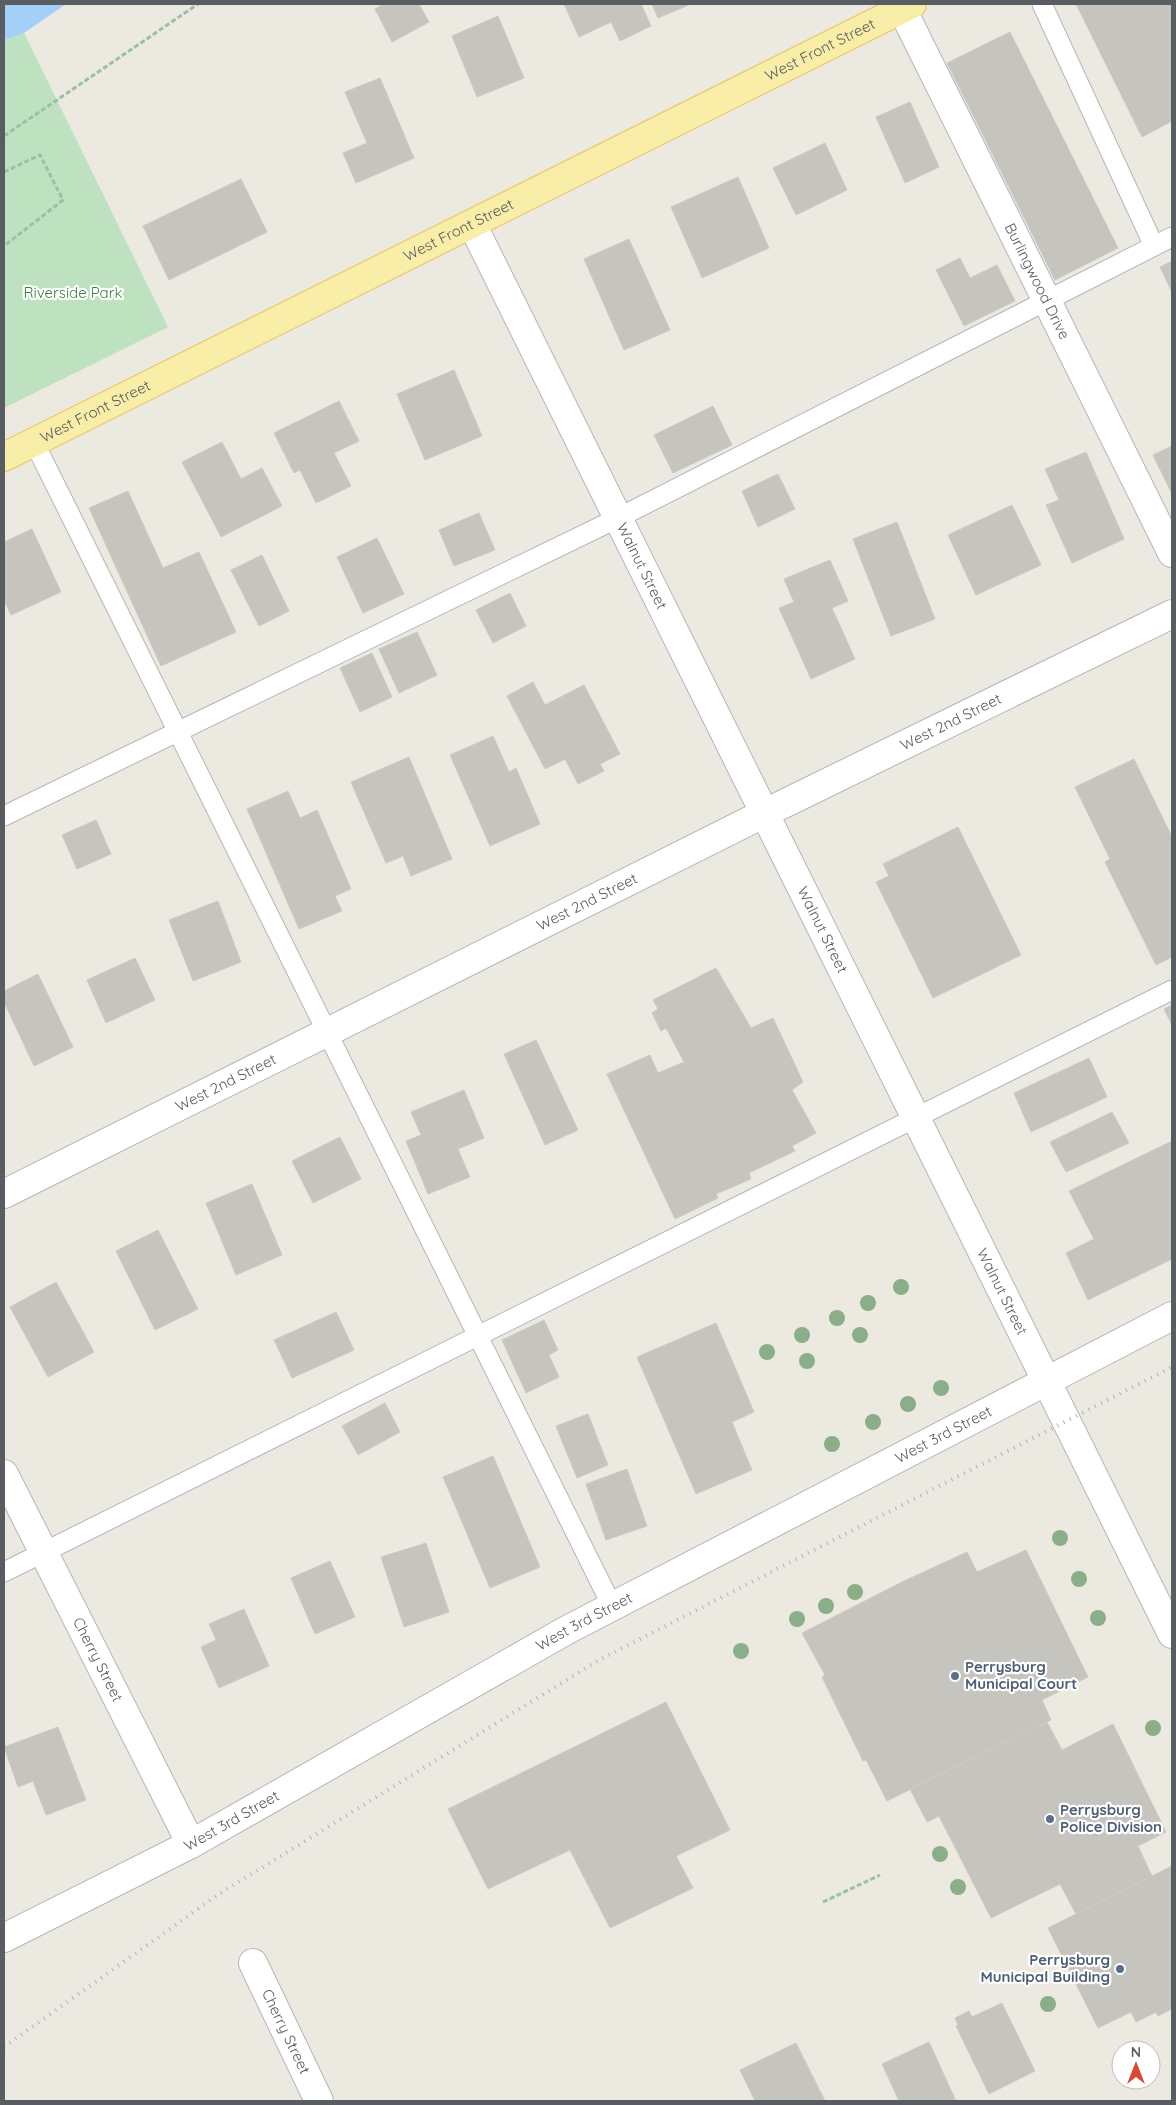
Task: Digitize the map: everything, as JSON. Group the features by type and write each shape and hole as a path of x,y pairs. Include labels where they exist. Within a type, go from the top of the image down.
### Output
{"main road":[{"name":"West Front Street","path":"4,457 907,6"}],"street":[{"name":"Burlingwood Drive","path":"907,6 1047,299 1172,553"},
{"name":"Walnut Street","path":"472,224 1172,1634"},
{"name":"West 2nd Street","path":"4,1194 765,813 1172,614"},
{"name":"West 3rd Street","path":"4,1938 191,1844 612,1606 1048,1383 1102,1351 1172,1316"},
{"name":"Cherry Street","path":"4,1474 191,1844"},
{"name":"Cherry Street","path":"253,1963 319,2101"}],"lane":[{"path":"1042,4 1154,246"},
{"path":"4,816 618,518 1172,237"},
{"path":"34,442 176,732 328,1032 612,1606"},
{"path":"4,1572 1172,990"}],"path":[{"path":"4,136 198,4"},
{"path":"4,172 40,155 63,200 4,246"},
{"path":"823,1902 880,1875"}],"green space":[{"name":"Riverside Park","path":"24,33 168,327 4,408 4,40"}],"water":[{"path":"4,4 66,4 24,33 4,40"}],"building":[{"path":"384,4 419,4 429,22 392,42 375,9"},
{"path":"564,4 641,4 651,26 620,41 611,22 579,37"},
{"path":"652,4 691,4 658,18"},
{"path":"1076,4 1172,4 1172,121 1142,137"},
{"path":"498,16 524,78 477,97 452,36"},
{"path":"1010,32 1118,248 1055,280 947,63"},
{"path":"380,78 414,158 356,183 343,153 367,143 345,92"},
{"path":"910,102 939,167 905,183 876,117"},
{"path":"825,143 847,190 796,215 773,168"},
{"path":"738,177 769,248 702,278 671,207"},
{"path":"241,179 267,232 169,280 143,226"},
{"path":"629,239 670,330 624,350 584,259"},
{"path":"960,258 970,278 997,265 1015,301 964,326 936,270"},
{"path":"1172,261 1172,292 1160,267"},
{"path":"454,370 482,436 425,460 397,394"},
{"path":"339,401 359,441 334,453 351,486 316,503 300,470 294,473 274,433"},
{"path":"713,406 732,445 673,473 654,435"},
{"path":"222,442 241,479 262,468 282,506 221,537 182,462"},
{"path":"1172,446 1172,494 1153,455"},
{"path":"1086,452 1124,539 1072,563 1046,505 1059,500 1045,469"},
{"path":"778,474 795,509 758,527 742,491"},
{"path":"128,491 163,568 199,552 236,632 161,666 89,508"},
{"path":"1012,505 1041,565 976,595 948,535"},
{"path":"479,513 495,550 454,566 439,530"},
{"path":"897,522 935,619 891,636 853,539"},
{"path":"32,529 61,592 11,615 4,600 4,542"},
{"path":"377,538 404,594 363,613 337,557"},
{"path":"262,555 289,611 259,626 231,570"},
{"path":"830,560 848,601 832,608 855,659 811,679 779,608 794,602 784,579"},
{"path":"510,593 526,626 493,643 476,610"},
{"path":"417,632 437,675 399,693 379,649"},
{"path":"372,653 392,697 360,712 340,668"},
{"path":"533,682 545,705 584,685 620,754 600,764 604,771 578,784 565,759 545,769 507,696"},
{"path":"493,736 509,772 516,768 540,824 490,846 450,755"},
{"path":"409,757 452,859 411,876 403,856 386,863 351,782"},
{"path":"1134,759 1172,837 1172,957 1156,965 1105,862 1110,859 1075,787"},
{"path":"288,791 300,818 317,810 351,889 335,896 342,911 299,929 247,809"},
{"path":"96,820 111,854 77,869 62,835"},
{"path":"958,827 1021,955 933,998 876,882 889,876 883,864"},
{"path":"218,901 241,962 193,981 169,920"},
{"path":"135,958 155,1000 106,1023 87,980"},
{"path":"716,968 751,1028 773,1018 803,1082 792,1090 816,1133 792,1146 795,1151 749,1173 751,1179 716,1194 718,1198 675,1219 607,1074 650,1055 658,1073 684,1062 666,1028 661,1031 652,1013 658,1009 653,1000"},
{"path":"38,974 73,1047 34,1066 4,1002 4,991"},
{"path":"1172,1005 1172,1025 1164,1009"},
{"path":"536,1040 578,1130 545,1145 504,1054"},
{"path":"1089,1058 1107,1097 1031,1132 1014,1093"},
{"path":"464,1090 484,1138 458,1149 470,1177 428,1194 406,1141 421,1135 411,1112"},
{"path":"1112,1112 1129,1143 1066,1172 1050,1142"},
{"path":"340,1137 361,1179 313,1203 292,1161"},
{"path":"1172,1141 1172,1259 1088,1300 1066,1253 1094,1239 1069,1191"},
{"path":"252,1184 282,1255 236,1275 206,1203"},
{"path":"158,1230 198,1309 155,1330 116,1251"},
{"path":"56,1282 94,1352 48,1377 10,1307"},
{"path":"336,1312 354,1350 292,1378 274,1340"},
{"path":"544,1320 558,1350 549,1355 559,1377 526,1393 502,1340"},
{"path":"716,1323 754,1412 732,1422 752,1470 696,1494 637,1357"},
{"path":"385,1403 400,1432 358,1455 342,1426"},
{"path":"588,1414 608,1465 577,1478 556,1426"},
{"path":"493,1456 540,1567 490,1588 443,1477"},
{"path":"627,1469 647,1526 606,1540 586,1484"},
{"path":"426,1543 449,1612 404,1627 381,1557"},
{"name":"Perrysburg Municipal Court","path":"1026,1550 1088,1677 1042,1700 1051,1720 887,1801 866,1760 863,1761 822,1677 825,1675 802,1633 902,1582 967,1552 977,1572"},
{"path":"330,1561 355,1617 315,1634 291,1578"},
{"path":"244,1609 269,1666 219,1688 201,1647 216,1640 209,1624"},
{"path":"666,1702 730,1830 676,1856 693,1888 610,1928 570,1850 488,1889 448,1809"},
{"name":"Perrysburg Police Division","path":"1047,1722 1062,1750 1113,1724 1166,1832 1138,1846 1152,1876 1076,1914 1060,1884 991,1918 939,1816 927,1822 910,1789"},
{"path":"58,1727 86,1800 46,1815 33,1781 18,1787 4,1747"},
{"name":"Perrysburg Municipal Building","path":"1172,1866 1172,2009 1158,2016 1156,2012 1136,2022 1131,2012 1098,2028 1048,1928"},
{"path":"1002,2003 1035,2071 989,2094 956,2026 958,2025 955,2018 969,2011 972,2017"},
{"path":"929,2042 956,2101 899,2101 882,2064"},
{"path":"796,2043 825,2101 755,2101 740,2070"}],"railway":[{"path":"4,2047 219,1894 599,1660 1172,1367"}],"place":[{"name":"Perrysburg Municipal Court","path":"955,1676"},
{"name":"Perrysburg Police Division","path":"1050,1819"},
{"name":"Perrysburg Municipal Building","path":"1120,1969"}]}
